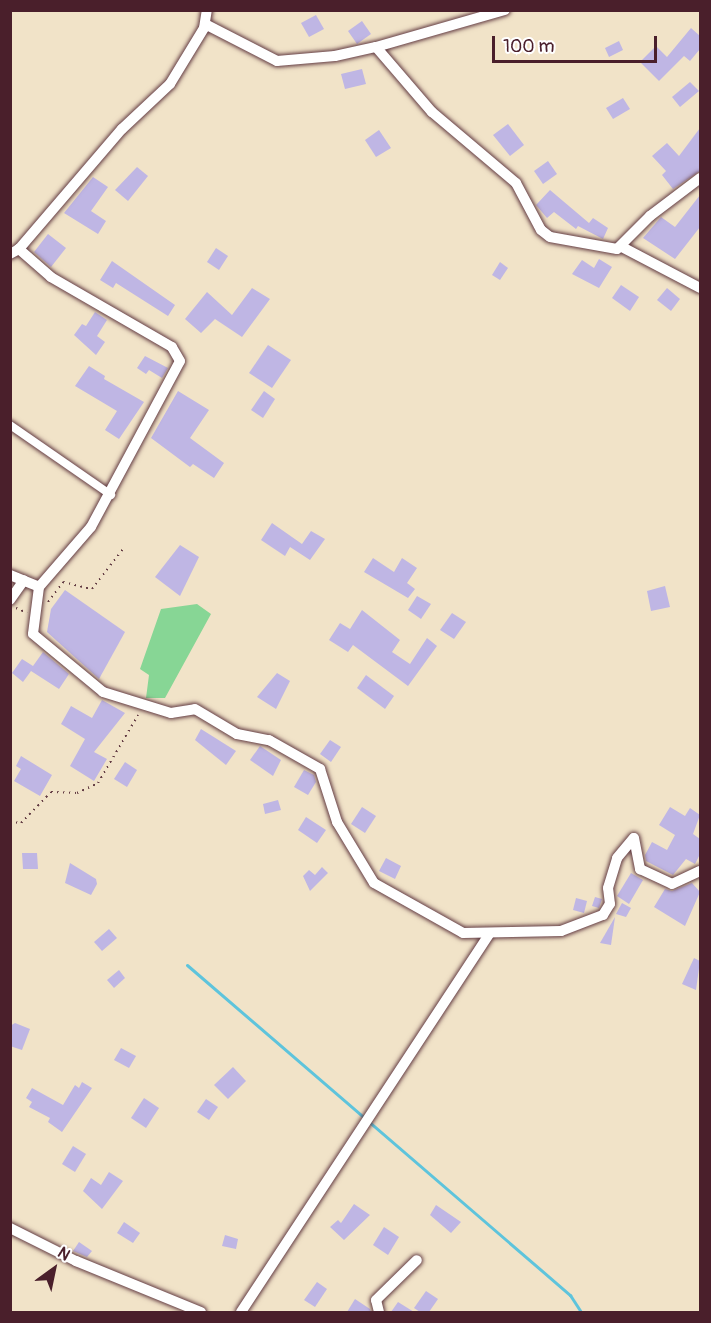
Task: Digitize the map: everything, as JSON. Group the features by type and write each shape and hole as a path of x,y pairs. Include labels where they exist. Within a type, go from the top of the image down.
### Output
{"street":[{"path":"207,10 205,24 170,84 123,129 15,252 51,277 177,353 180,361 176,373 111,495 91,527 39,587 33,634 103,692 171,713 195,709 237,734 269,740 320,769 337,822 374,883 463,933 561,931 603,915 610,904 608,888 617,858 634,838 640,869 672,884 700,870"},
{"path":"205,24 278,61 335,56 376,47 505,10"},
{"path":"376,47 432,112 516,183 545,234 622,247 700,288"},
{"path":"622,247 650,216 700,178"},
{"path":"10,425 111,495"},
{"path":"10,574 39,587"},
{"path":"10,600 24,580"},
{"path":"241,1312 490,933"},
{"path":"10,1228 76,1261 201,1312"},
{"path":"379,1312 376,1300 417,1260"}],"path":[{"path":"10,605 36,618 63,582 92,589 123,549"},
{"path":"10,822 21,823 51,792 76,793 98,783 144,705"}],"green space":[{"path":"197,604 211,614 165,698 146,698 149,675 140,669 161,609"}],"building":[{"path":"316,15 324,29 309,37 301,23"},
{"path":"362,21 371,34 357,44 348,31"},
{"path":"691,28 700,36 700,49 690,61 684,56 659,81 640,62 656,46 667,57"},
{"path":"619,41 623,50 609,57 605,48"},
{"path":"362,69 366,84 345,89 341,74"},
{"path":"690,82 699,91 680,107 672,97"},
{"path":"623,98 630,109 613,119 606,108"},
{"path":"508,124 524,145 510,156 493,135"},
{"path":"700,128 700,171 673,189 662,175 666,171 652,156 667,143 679,156"},
{"path":"379,130 391,148 376,157 365,140"},
{"path":"548,161 557,174 543,184 534,171"},
{"path":"137,167 148,176 128,201 115,190"},
{"path":"93,177 108,187 91,211 106,221 98,234 64,213"},
{"path":"550,190 589,223 593,218 608,228 603,239 578,226 576,229 554,212 547,218 536,205"},
{"path":"700,195 700,227 675,259 643,238 661,217 675,227"},
{"path":"48,234 66,248 51,267 34,252"},
{"path":"216,248 228,256 219,270 207,262"},
{"path":"599,259 612,267 599,288 572,274 582,260 594,268"},
{"path":"112,261 175,305 168,316 116,283 113,288 100,280"},
{"path":"500,262 508,268 500,280 492,275"},
{"path":"621,285 639,297 630,311 612,298"},
{"path":"252,288 270,299 242,337 215,319 201,333 185,319 207,292 232,315"},
{"path":"667,288 680,299 671,311 657,300"},
{"path":"95,312 107,320 97,336 105,342 96,355 74,335 82,324 86,326"},
{"path":"268,345 291,360 272,388 249,373"},
{"path":"145,356 168,368 162,378 149,370 146,374 137,368"},
{"path":"89,366 105,376 104,379 144,402 119,439 105,430 117,411 75,386"},
{"path":"178,391 209,410 190,438 224,463 214,478 193,464 190,467 151,438"},
{"path":"264,391 275,399 263,418 251,410"},
{"path":"272,523 302,544 311,531 325,539 310,560 290,547 285,556 261,540"},
{"path":"180,545 199,557 180,596 155,577"},
{"path":"373,558 394,572 402,558 417,568 407,583 415,589 408,598 364,572"},
{"path":"665,586 670,607 651,611 647,591"},
{"path":"65,590 125,632 99,679 47,632 51,609"},
{"path":"417,596 431,604 421,619 408,610"},
{"path":"362,610 400,640 392,652 410,664 427,638 437,646 408,686 353,645 348,652 329,640 340,623 350,629"},
{"path":"452,613 466,622 454,639 440,630"},
{"path":"43,652 69,674 59,689 31,671 23,682 12,673 22,659 33,666"},
{"path":"277,673 290,681 276,709 257,697"},
{"path":"366,675 394,696 385,709 357,688"},
{"path":"102,700 125,713 94,752 107,759 94,781 70,766 85,739 61,724 71,706 92,718"},
{"path":"201,729 236,751 226,765 195,740"},
{"path":"330,740 341,747 331,762 320,754"},
{"path":"260,746 281,760 273,776 250,760"},
{"path":"21,756 52,775 40,796 14,781 21,769 16,766"},
{"path":"125,762 137,770 127,787 114,779"},
{"path":"304,770 314,775 316,782 308,795 294,787"},
{"path":"278,800 281,810 265,814 263,804"},
{"path":"362,807 376,816 365,833 351,824"},
{"path":"670,807 685,816 690,808 700,815 693,834 700,839 700,854 695,864 686,859 673,875 646,861 645,855 652,842 667,850 675,835 659,825"},
{"path":"306,817 326,830 317,843 298,830"},
{"path":"22,853 37,853 38,869 23,869"},
{"path":"386,858 401,866 395,879 379,871"},
{"path":"70,863 96,879 97,884 91,895 65,883"},
{"path":"322,867 328,873 310,891 303,876 309,870 315,875"},
{"path":"631,873 643,880 629,904 617,896"},
{"path":"692,883 700,892 685,926 654,907 665,889 672,891"},
{"path":"595,897 602,899 599,908 592,906"},
{"path":"576,898 587,901 584,913 573,910"},
{"path":"622,903 631,908 626,917 616,914"},
{"path":"615,917 611,945 600,943"},
{"path":"109,929 117,938 102,951 94,942"},
{"path":"694,958 700,961 696,990 682,984"},
{"path":"119,970 125,978 114,988 107,980"},
{"path":"15,1023 30,1029 22,1050 10,1046 10,1026"},
{"path":"121,1048 136,1056 129,1068 114,1060"},
{"path":"233,1067 246,1081 228,1099 214,1085"},
{"path":"82,1082 92,1088 62,1132 48,1122 50,1118 29,1107 32,1102 26,1098 32,1088 63,1105 75,1085 79,1088"},
{"path":"144,1098 159,1108 146,1128 131,1118"},
{"path":"206,1099 218,1107 209,1120 197,1112"},
{"path":"73,1146 86,1154 75,1172 62,1164"},
{"path":"109,1172 123,1181 102,1209 83,1191 91,1178 101,1185"},
{"path":"354,1204 370,1215 344,1240 330,1227 338,1220 341,1223"},
{"path":"436,1205 461,1222 451,1233 430,1215"},
{"path":"124,1222 140,1233 133,1243 117,1233"},
{"path":"384,1227 399,1237 388,1255 373,1245"},
{"path":"225,1235 238,1239 236,1249 222,1246"},
{"path":"79,1242 92,1251 87,1257 73,1251"},
{"path":"317,1282 327,1289 315,1307 304,1300"},
{"path":"426,1291 438,1299 429,1312 420,1312 414,1308"},
{"path":"355,1299 370,1309 371,1312 347,1312"},
{"path":"398,1302 414,1312 391,1312"}],"waterway":[{"path":"187,965 570,1295 581,1312"}]}
